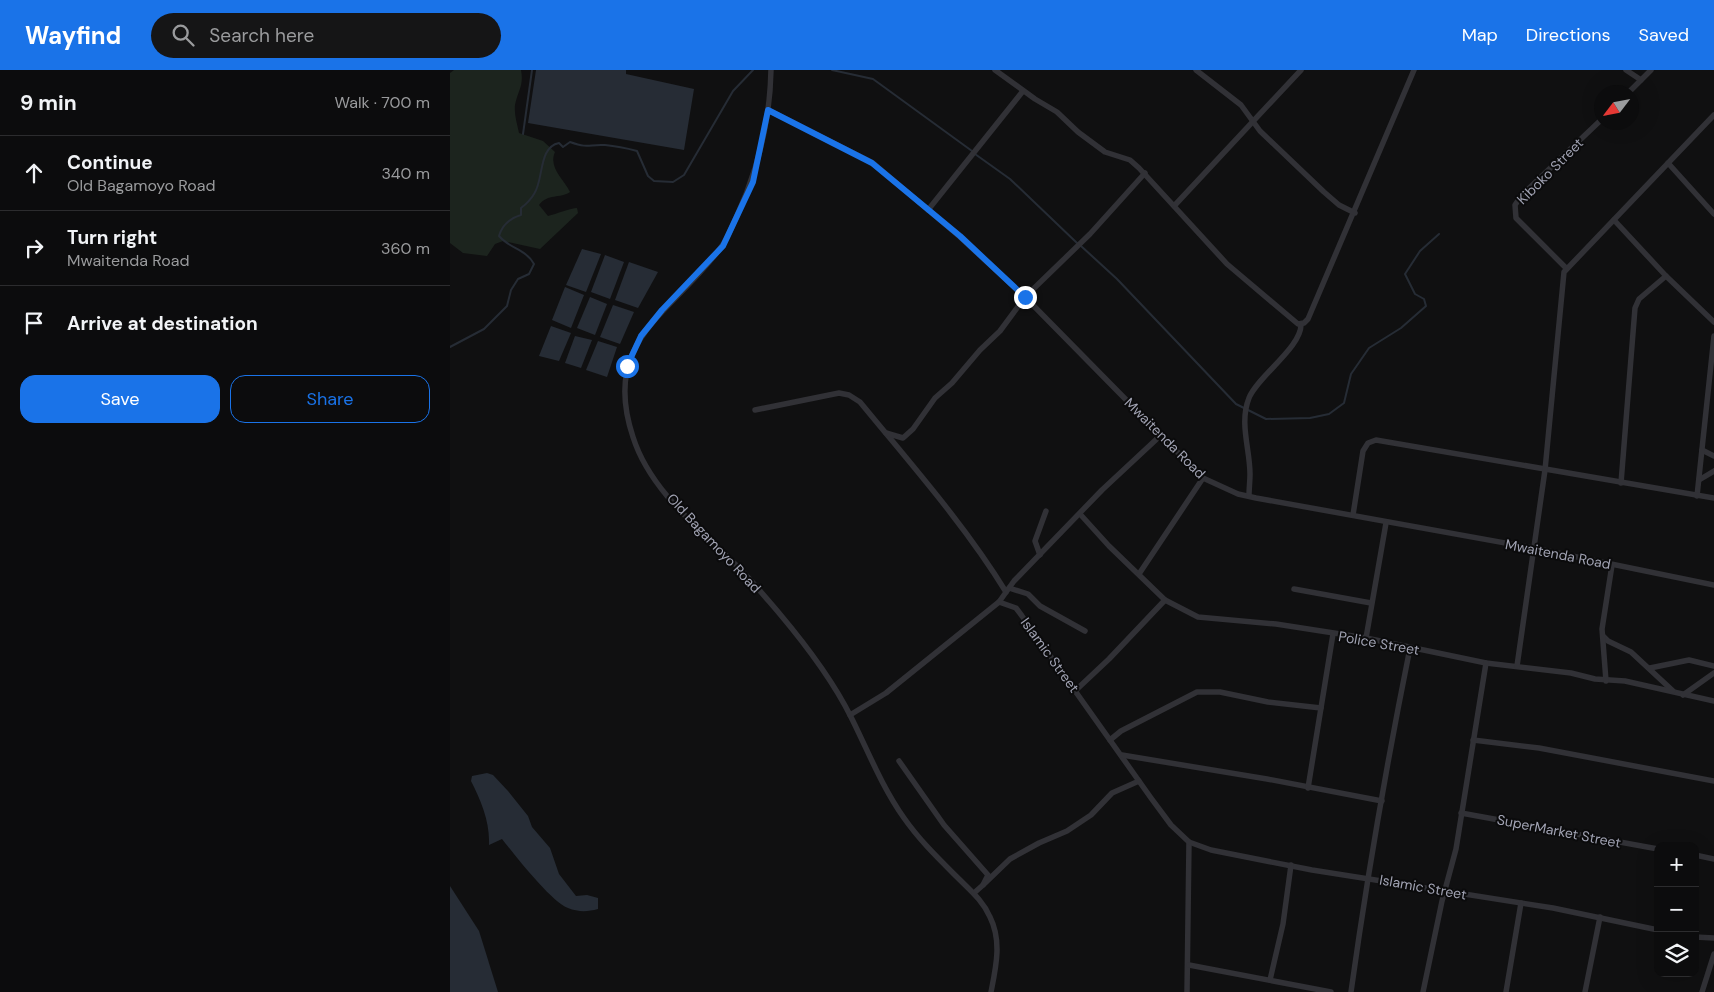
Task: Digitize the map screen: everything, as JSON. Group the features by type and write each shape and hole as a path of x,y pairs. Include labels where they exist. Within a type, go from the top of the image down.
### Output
{"street":[{"name":"Old Bagamoyo Road","path":"771,70 768,110 753,182 723,246 662,310 641,336 627,366 625,400 633,438 654,478 687,518 741,570 779,612 827,676 850,715 892,801 919,838 974,893 992,919 998,958 991,992"},
{"path":"995,70 1057,112 1078,132 1105,152 1130,160 1175,205 1195,230 1246,281 1295,324 1301,324 1308,319 1355,213 1414,70"},
{"path":"1196,70 1241,105 1267,138 1324,192 1339,205 1355,213"},
{"path":"1175,205 1301,70"},
{"path":"1626,70 1641,80"},
{"path":"1636,85 1651,70"},
{"path":"928,210 1023,90"},
{"name":"Mwaitenda Road","path":"768,110 872,163 928,210 1025,297 1203,478 1248,496 1353,515 1386,523 1534,548 1714,585"},
{"path":"1517,666 1545,470 1562,277 1566,268 1714,115"},
{"name":"Kiboko Street","path":"1566,268 1516,218 1515,205 1521,196 1594,127"},
{"path":"1668,163 1714,214"},
{"path":"886,433 903,438 913,429 935,398 952,383 980,350 1000,331 1025,297 1090,234 1145,174"},
{"path":"1614,220 1666,276 1714,322"},
{"path":"1621,483 1635,308 1639,299 1666,276"},
{"path":"1248,496 1250,473 1246,452 1245,412 1249,399 1258,383 1287,352 1299,333 1301,324"},
{"path":"1697,496 1714,336"},
{"path":"756,410 839,393 850,395 860,402 886,433 1008,590 1028,594 1040,606 1085,631"},
{"path":"850,715 886,693 999,602 1040,555 1116,476 1161,435"},
{"path":"1353,515 1363,451 1368,443 1372,441 1430,449 1714,498"},
{"path":"1702,450 1714,456"},
{"path":"1699,480 1714,471"},
{"path":"1139,574 1203,478"},
{"path":"1040,555 1035,541 1046,511"},
{"name":"Police Street","path":"1080,514 1165,600 1198,617 1276,624 1366,638 1486,663 1517,666 1606,681 1625,681 1714,701"},
{"path":"1366,638 1386,523"},
{"path":"1606,681 1602,629 1612,565"},
{"path":"1294,589 1371,603"},
{"path":"1076,690 1109,659 1165,600"},
{"name":"Islamic Street","path":"999,602 1016,608 1171,825 1189,842 1211,850 1291,865 1521,903 1654,929"},
{"path":"1308,788 1333,634"},
{"path":"1604,636 1608,641 1625,648 1650,668 1674,692"},
{"path":"1351,992 1367,877 1410,648"},
{"path":"1650,668 1690,660 1714,666"},
{"path":"1423,992 1456,849 1486,663"},
{"path":"1683,695 1714,673"},
{"path":"1110,740 1121,731 1197,692 1220,692 1268,702 1321,708"},
{"path":"1473,740 1547,750 1714,781"},
{"path":"1122,755 1268,778 1308,788 1382,801"},
{"path":"899,761 944,825 984,869 988,875 983,885"},
{"path":"974,893 1010,859 1039,843 1067,832 1091,815 1112,793 1139,781"},
{"name":"SuperMarket Street","path":"1461,813 1654,848"},
{"path":"1187,992 1189,965 1187,882 1189,842"},
{"path":"1699,856 1714,859"},
{"path":"1270,980 1283,924 1291,865"},
{"path":"1506,992 1521,903"},
{"path":"1585,992 1600,917"},
{"path":"1699,937 1714,938"},
{"path":"1702,992 1714,954"},
{"path":"1189,965 1331,992"}],"shaded area":[{"path":"454,70 521,70 521,84 515,105 519,133 543,141 555,152 553,158 555,168 570,192 550,197 539,205 548,216 574,208 577,208 578,213 540,249 503,241 495,244 487,256 463,253 450,243 450,73"},
{"path":"536,70 626,70 626,74 694,89 684,150 528,123"},
{"path":"582,249 601,254 586,292 566,285"},
{"path":"605,255 624,262 610,299 591,292"},
{"path":"629,262 658,272 638,308 615,300"},
{"path":"565,287 584,295 571,328 552,320"},
{"path":"590,297 607,304 595,335 577,328"},
{"path":"613,305 634,312 620,344 600,337"},
{"path":"551,326 571,333 559,361 539,356"},
{"path":"575,336 592,340 581,368 565,363"},
{"path":"598,341 617,347 607,377 586,370"},
{"path":"487,773 493,775 528,816 532,827 550,848 559,874 576,896 587,895 598,898 598,909 579,911 561,904 533,877 502,839 489,845 486,819 471,781 472,776"},
{"path":"450,886 479,931 498,992 450,992"}],"waterway":[{"path":"523,134 532,70"},
{"path":"450,347 484,329 507,306 511,290 518,279 529,274 534,264 531,259 499,236 507,222 521,215 521,208 534,194 544,157 552,146 559,143 563,147 570,142 585,146 613,146 637,151 648,176 654,181 673,182 684,175 733,91 753,70"},
{"path":"832,70 873,79 972,151"},
{"path":"975,154 1010,179 1077,243"},
{"path":"1248,410 1266,419 1310,418 1329,414 1344,403 1351,374 1369,348 1401,328 1426,306 1424,299 1415,294 1405,274 1420,251 1439,234"},
{"path":"1081,246 1117,279 1236,404 1244,408"}],"route":[{"path":"627,366 641,336 662,310 723,246 753,182 768,110 827,142 872,163 960,236 1025,297"}]}
